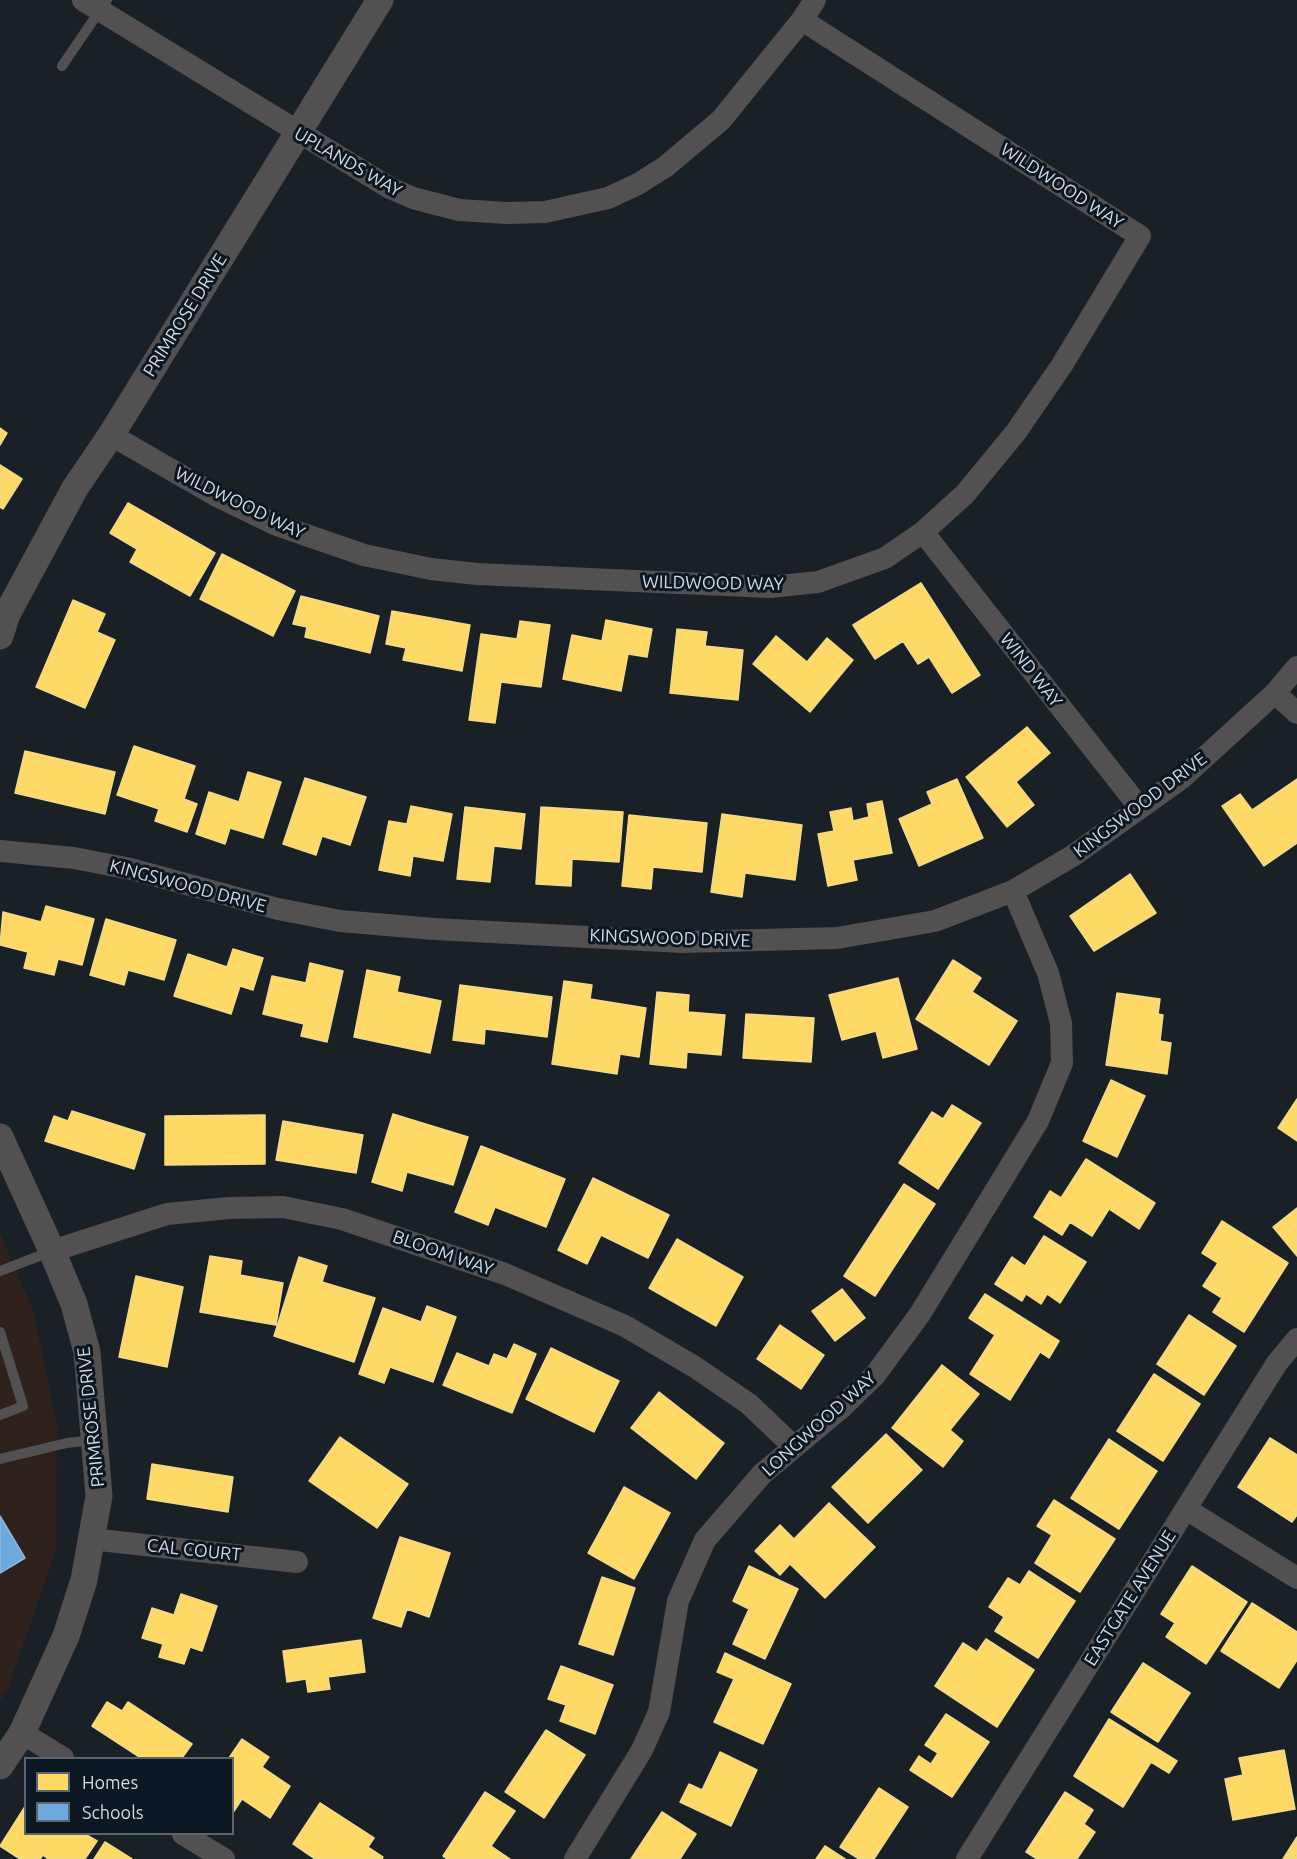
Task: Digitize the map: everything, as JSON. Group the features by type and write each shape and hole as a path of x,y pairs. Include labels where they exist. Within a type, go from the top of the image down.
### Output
{"street":[{"name":"PRIMROSE DRIVE","path":"0,636 7,614 75,488 111,435 380,0"},
{"name":"UPLANDS WAY","path":"97,4 297,133 390,188 459,210 507,213 545,212 608,198 638,184 665,167 720,120 802,20 815,0"},
{"name":"WILDWOOD WAY","path":"111,435 215,495 277,525 364,555 431,569 477,574 770,587 818,582 855,571 885,558 923,532 965,494 1016,432 1062,365 1140,236 802,20"},
{"name":"WIND WAY","path":"923,532 1140,808"},
{"name":"KINGSWOOD DRIVE","path":"0,851 74,858 131,869 278,909 340,921 434,929 683,942 837,938 935,921 1013,891 1074,855 1182,778 1275,693 1297,667"},
{"path":"1275,693 1297,713"},
{"name":"LONGWOOD WAY","path":"575,1859 642,1750 659,1712 678,1601 705,1540 762,1474 841,1408 875,1375 920,1314 1038,1122 1062,1063 1061,1023 1048,973 1013,891"},
{"name":"PRIMROSE DRIVE","path":"0,1137 74,1304 87,1352 97,1440 99,1496 84,1580 66,1636 22,1733 0,1766"},
{"name":"BLOOM WAY","path":"52,1251 167,1214 229,1208 282,1207 342,1219 505,1274 624,1326 695,1367 749,1404 793,1446"},
{"name":"EASTGATE AVENUE","path":"967,1859 1277,1363 1297,1339"},
{"path":"1186,1509 1297,1578"},
{"name":"CAL COURT","path":"92,1539 297,1562"},
{"path":"22,1733 61,1757"},
{"path":"186,1835 224,1859"}],"lane":[{"path":"62,66 97,4"},
{"path":"0,1271 52,1251"},
{"path":"0,1332 23,1406 0,1415"},
{"path":"0,1460 67,1443 97,1440"}],"shaded area":[{"path":"0,1233 34,1313 57,1426 56,1551 8,1688 0,1701"}],"building: Homes":[{"path":"0,428 7,433 0,445"},
{"path":"0,465 22,479 3,509 0,507"},
{"path":"128,503 215,553 190,596 130,562 137,549 110,533"},
{"path":"222,554 295,591 273,636 200,599"},
{"path":"921,583 980,675 952,693 929,657 918,664 903,641 875,659 853,625"},
{"path":"301,596 379,616 370,653 305,637 307,627 293,624"},
{"path":"73,600 105,614 97,632 115,640 85,708 36,687"},
{"path":"392,611 470,625 462,671 403,660 406,648 386,644"},
{"path":"606,620 652,629 647,657 628,654 621,691 563,679 572,635 602,641"},
{"path":"520,621 550,625 541,687 501,682 495,723 469,720 481,634 517,639"},
{"path":"677,629 707,632 705,646 743,650 738,700 670,693"},
{"path":"776,636 807,662 827,638 853,660 810,712 753,664"},
{"path":"1027,727 1050,753 1016,782 1034,805 1007,827 966,777"},
{"path":"134,746 195,766 184,799 197,804 187,832 155,821 159,809 117,795"},
{"path":"25,751 115,772 105,814 15,793"},
{"path":"248,772 281,782 263,838 230,828 225,844 196,834 209,792 239,802"},
{"path":"305,778 366,797 350,845 322,836 316,855 283,844"},
{"path":"957,779 983,838 919,866 899,819 932,804 927,792"},
{"path":"1297,779 1297,843 1264,866 1222,806 1240,794 1252,810"},
{"path":"882,801 892,853 853,860 857,880 828,886 818,834 834,831 830,812 851,808 853,821 869,817 867,804"},
{"path":"411,806 452,814 443,861 413,856 410,876 379,870 389,821 407,824"},
{"path":"465,807 525,814 521,849 494,846 490,882 457,879"},
{"path":"541,807 623,812 619,862 572,859 571,886 536,884"},
{"path":"722,814 802,825 795,880 745,873 742,897 711,892"},
{"path":"629,815 707,823 702,872 653,867 651,889 622,886"},
{"path":"1130,874 1156,913 1094,951 1070,916"},
{"path":"46,906 94,919 82,965 58,959 54,975 24,968 28,952 0,945 3,912 41,922"},
{"path":"106,919 176,940 164,980 128,970 124,985 90,975"},
{"path":"233,949 263,958 253,990 240,986 231,1014 174,996 188,954 227,967"},
{"path":"953,960 981,978 972,992 1017,1021 989,1065 916,1019"},
{"path":"310,963 343,971 327,1042 301,1036 304,1024 263,1014 272,976 306,983"},
{"path":"367,970 400,977 397,992 441,1001 430,1053 354,1037"},
{"path":"898,978 917,1049 883,1058 876,1031 842,1040 829,995"},
{"path":"564,981 592,985 590,999 646,1008 639,1057 620,1054 617,1074 552,1064"},
{"path":"460,985 552,997 547,1037 485,1029 484,1044 453,1040"},
{"path":"657,992 689,995 688,1012 725,1015 721,1055 687,1052 686,1068 650,1064"},
{"path":"1117,993 1160,999 1158,1014 1163,1015 1160,1041 1171,1043 1167,1074 1106,1065"},
{"path":"746,1014 814,1018 811,1062 743,1058"},
{"path":"1111,1080 1145,1096 1117,1157 1083,1141"},
{"path":"1297,1099 1297,1141 1278,1128"},
{"path":"952,1105 981,1123 938,1189 899,1163 932,1112 943,1119"},
{"path":"72,1111 145,1134 134,1169 45,1141 54,1116 68,1121"},
{"path":"393,1114 468,1137 453,1185 407,1172 402,1191 372,1182"},
{"path":"265,1115 265,1164 165,1165 165,1116"},
{"path":"283,1121 363,1135 356,1173 276,1160"},
{"path":"481,1146 565,1179 546,1227 495,1207 488,1225 455,1212"},
{"path":"1086,1159 1155,1203 1139,1229 1109,1209 1092,1236 1070,1222 1062,1235 1034,1217 1050,1191 1061,1198"},
{"path":"593,1178 669,1215 648,1258 601,1235 587,1264 558,1250"},
{"path":"904,1184 935,1204 875,1296 844,1276"},
{"path":"1297,1208 1297,1256 1273,1227"},
{"path":"1222,1221 1288,1263 1244,1332 1213,1312 1222,1298 1203,1286 1218,1263 1202,1253"},
{"path":"1044,1236 1086,1262 1060,1303 1047,1294 1041,1304 1026,1294 1022,1301 995,1284 1012,1257 1025,1266"},
{"path":"677,1239 743,1277 716,1326 649,1288"},
{"path":"210,1256 242,1261 240,1275 283,1283 276,1325 200,1312"},
{"path":"299,1257 327,1266 322,1282 375,1298 354,1362 274,1336"},
{"path":"136,1276 183,1287 167,1367 119,1357"},
{"path":"842,1289 865,1318 835,1341 812,1311"},
{"path":"985,1294 1059,1341 1049,1358 1040,1352 1010,1400 970,1374 995,1335 969,1318"},
{"path":"427,1306 456,1317 433,1382 390,1367 384,1383 359,1374 383,1308 421,1322"},
{"path":"1189,1315 1236,1346 1204,1395 1157,1364"},
{"path":"780,1325 824,1355 801,1389 757,1359"},
{"path":"514,1344 536,1354 512,1413 443,1385 457,1353 489,1366 494,1354 507,1359"},
{"path":"551,1348 619,1381 594,1432 526,1399"},
{"path":"942,1365 979,1394 950,1430 963,1441 943,1467 892,1428"},
{"path":"1154,1374 1200,1404 1163,1461 1117,1431"},
{"path":"659,1392 724,1443 696,1479 631,1428"},
{"path":"886,1434 922,1470 868,1523 832,1487"},
{"path":"340,1437 408,1484 377,1528 309,1481"},
{"path":"1270,1438 1297,1455 1297,1515 1292,1522 1238,1487"},
{"path":"1109,1439 1157,1471 1119,1529 1071,1498"},
{"path":"152,1464 233,1477 228,1512 147,1499"},
{"path":"624,1487 670,1513 634,1579 588,1553"},
{"path":"1054,1500 1115,1539 1080,1592 1035,1563 1052,1535 1037,1526"},
{"path":"829,1503 875,1547 825,1598 790,1564 780,1575 755,1551 780,1525 794,1539"},
{"path":"400,1537 450,1553 429,1617 407,1609 401,1627 373,1618"},
{"path":"749,1566 798,1589 765,1659 733,1644 749,1609 733,1601"},
{"path":"1192,1566 1247,1602 1206,1664 1166,1637 1175,1623 1161,1614"},
{"path":"1029,1571 1075,1601 1038,1658 995,1631 1004,1617 989,1607 1008,1578 1020,1585"},
{"path":"602,1577 635,1588 613,1655 579,1644"},
{"path":"181,1594 217,1606 202,1651 190,1647 184,1664 159,1657 163,1644 142,1638 152,1608 174,1615"},
{"path":"1252,1603 1297,1632 1297,1660 1279,1688 1221,1651"},
{"path":"986,1639 1034,1670 997,1727 935,1686 963,1643 977,1652"},
{"path":"361,1640 365,1672 328,1677 330,1689 308,1692 306,1679 287,1682 283,1651"},
{"path":"725,1653 791,1684 763,1744 714,1722 734,1679 717,1672"},
{"path":"1143,1663 1190,1693 1158,1742 1111,1712"},
{"path":"561,1666 613,1685 595,1734 560,1721 566,1705 548,1699"},
{"path":"107,1702 122,1711 128,1702 192,1744 183,1757 139,1757 92,1726"},
{"path":"946,1714 989,1742 952,1797 910,1770 919,1756 931,1764 938,1753 925,1745"},
{"path":"1109,1719 1177,1761 1169,1773 1151,1762 1123,1807 1074,1776"},
{"path":"546,1730 585,1755 544,1818 505,1792"},
{"path":"242,1739 269,1757 262,1767 290,1786 270,1818 242,1799 234,1811 234,1757 230,1757"},
{"path":"1284,1750 1295,1809 1233,1820 1225,1779 1243,1775 1239,1758"},
{"path":"720,1752 757,1770 731,1826 680,1802 689,1784 702,1790"},
{"path":"879,1788 908,1807 874,1859 859,1859 840,1847"},
{"path":"485,1792 515,1811 491,1846 510,1859 447,1859 443,1856"},
{"path":"1065,1792 1093,1810 1084,1824 1095,1832 1077,1859 1037,1859 1026,1852"},
{"path":"320,1803 374,1838 368,1847 383,1857 382,1859 315,1859 293,1844"},
{"path":"24,1808 24,1835 87,1835 97,1841 85,1859 48,1859 43,1855 40,1859 20,1859 0,1846"},
{"path":"662,1812 696,1834 680,1859 631,1859"},
{"path":"1297,1837 1297,1859 1283,1859"},
{"path":"105,1842 132,1859 94,1859"},
{"path":"825,1846 845,1859 816,1859"}],"building: Schools":[{"path":"0,1516 25,1558 0,1573"}]}
